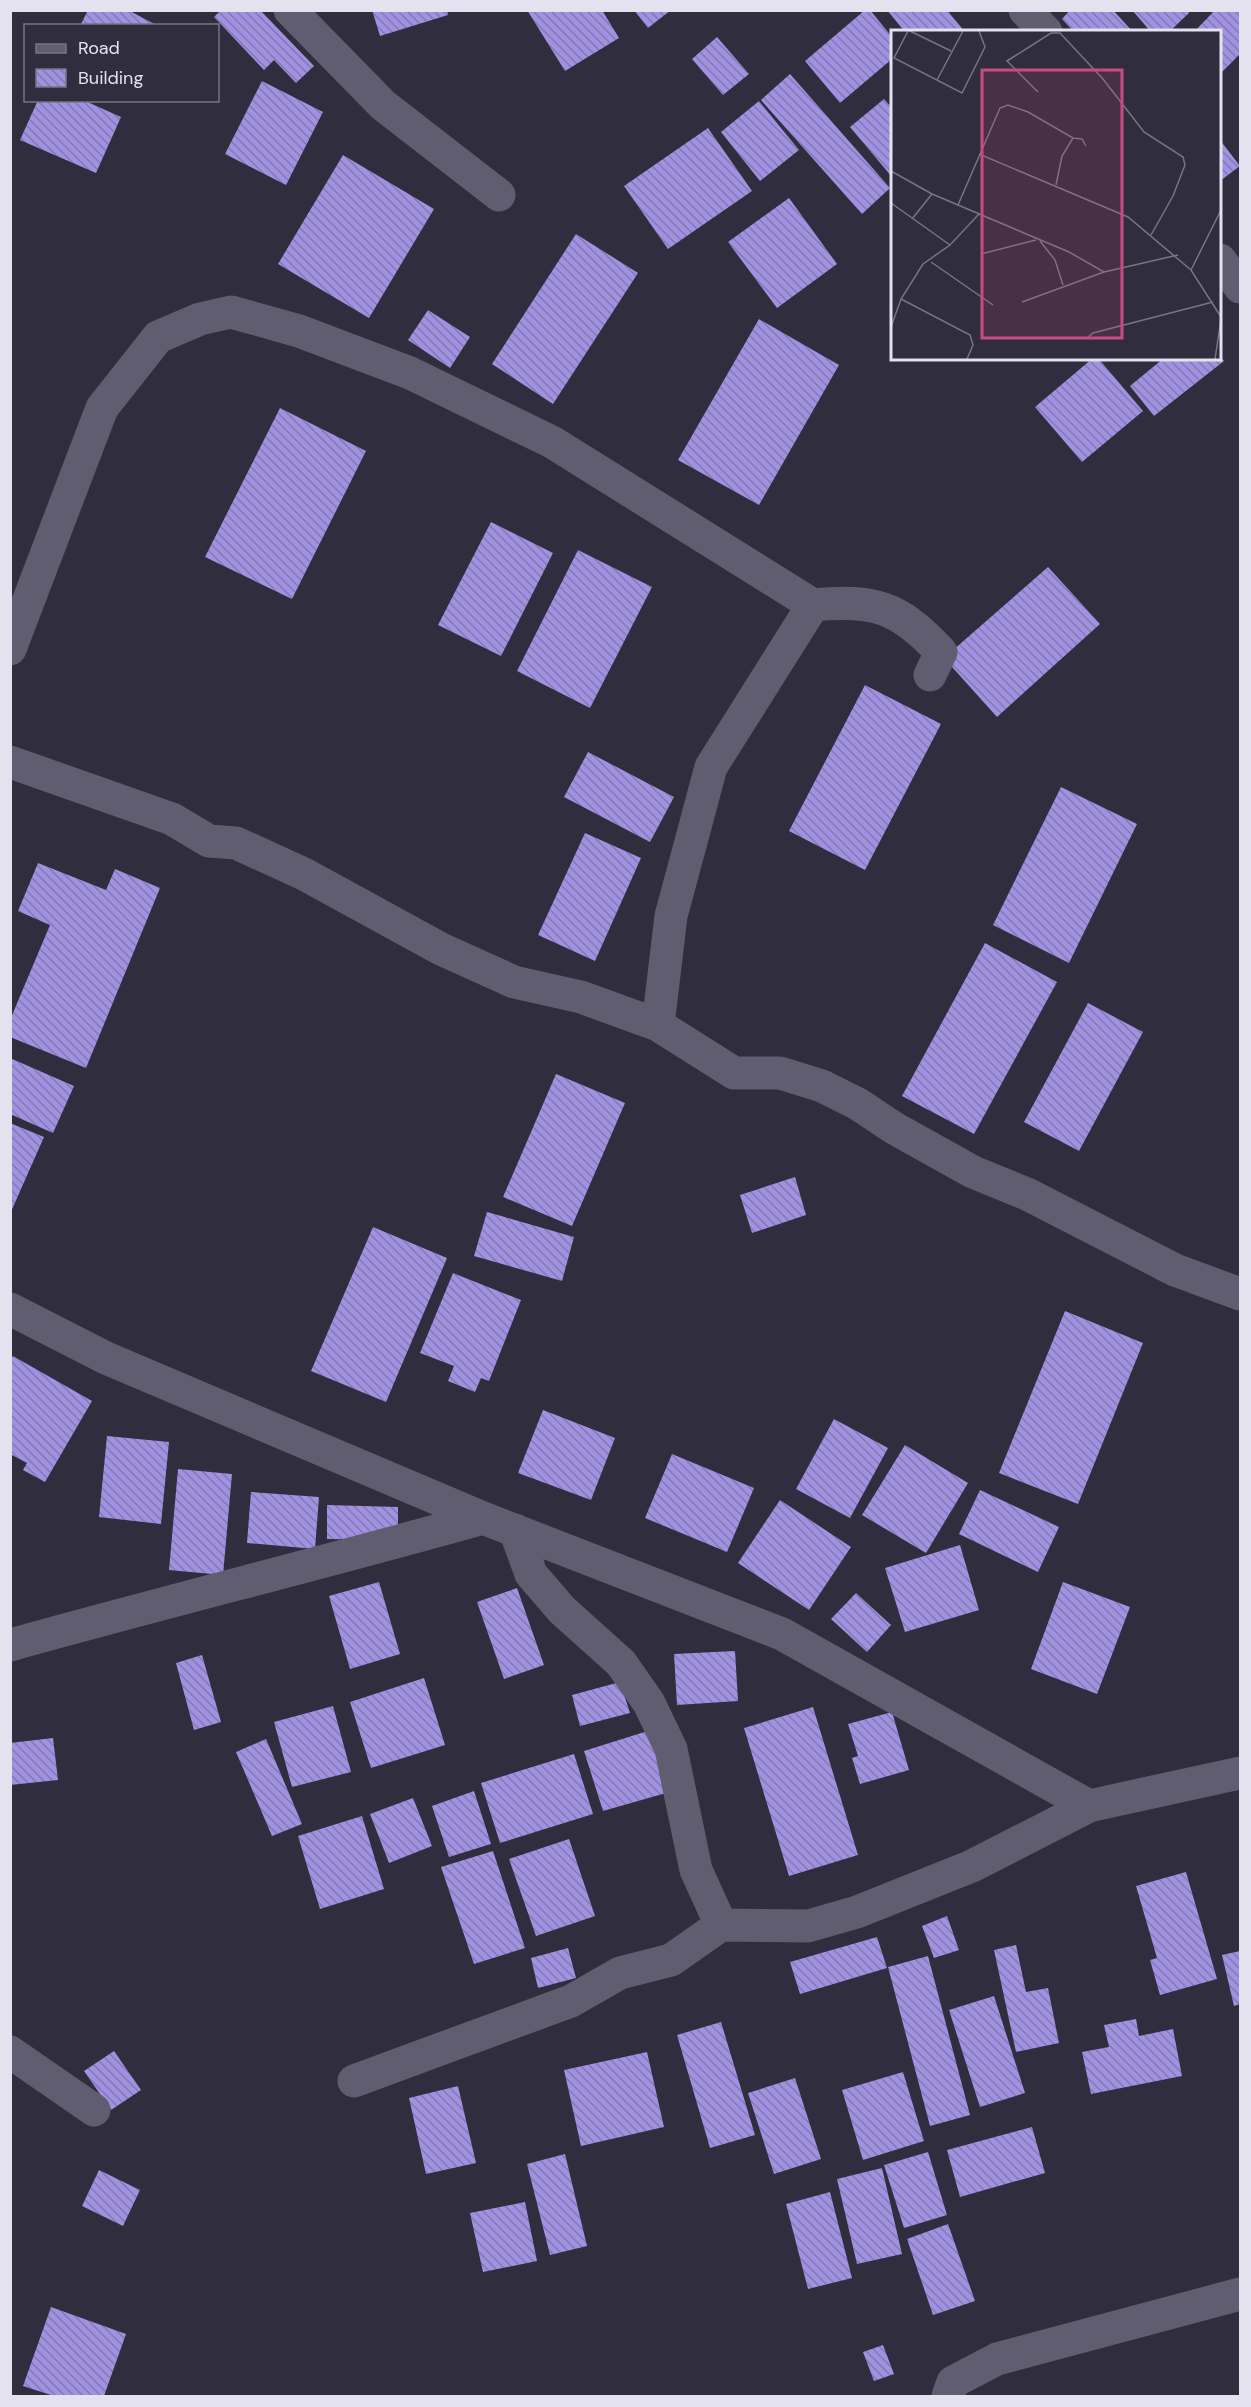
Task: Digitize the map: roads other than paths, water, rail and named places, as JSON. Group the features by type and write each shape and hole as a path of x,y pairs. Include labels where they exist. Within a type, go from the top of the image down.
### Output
{"street":[{"path":"290,10 383,105 499,195"},
{"path":"1025,10 1044,30"},
{"path":"1221,261 1240,287"},
{"path":"10,649 102,408 158,337 200,320 231,312 299,331 410,373 552,442 813,605 843,602 868,605 899,614 942,652 930,675"},
{"path":"658,1026 671,916 711,767 813,605"},
{"path":"10,762 172,819 209,841 236,843 304,874 441,949 514,982 581,997 658,1026 734,1073 780,1073 822,1086 858,1104 894,1128 973,1172 1027,1194 1175,1270 1240,1294"},
{"path":"10,1309 106,1358 483,1518 782,1635 1089,1806"},
{"path":"10,1645 193,1594 483,1518"},
{"path":"516,1530 531,1574 562,1610 621,1663 649,1703 671,1749 696,1870 721,1925"},
{"path":"354,2081 571,2001 620,1973 671,1960 721,1925 808,1926 857,1912 972,1866 1089,1806 1240,1773"},
{"path":"10,2052 94,2110"},
{"path":"948,2397 953,2382 997,2359 1240,2294"}]}
